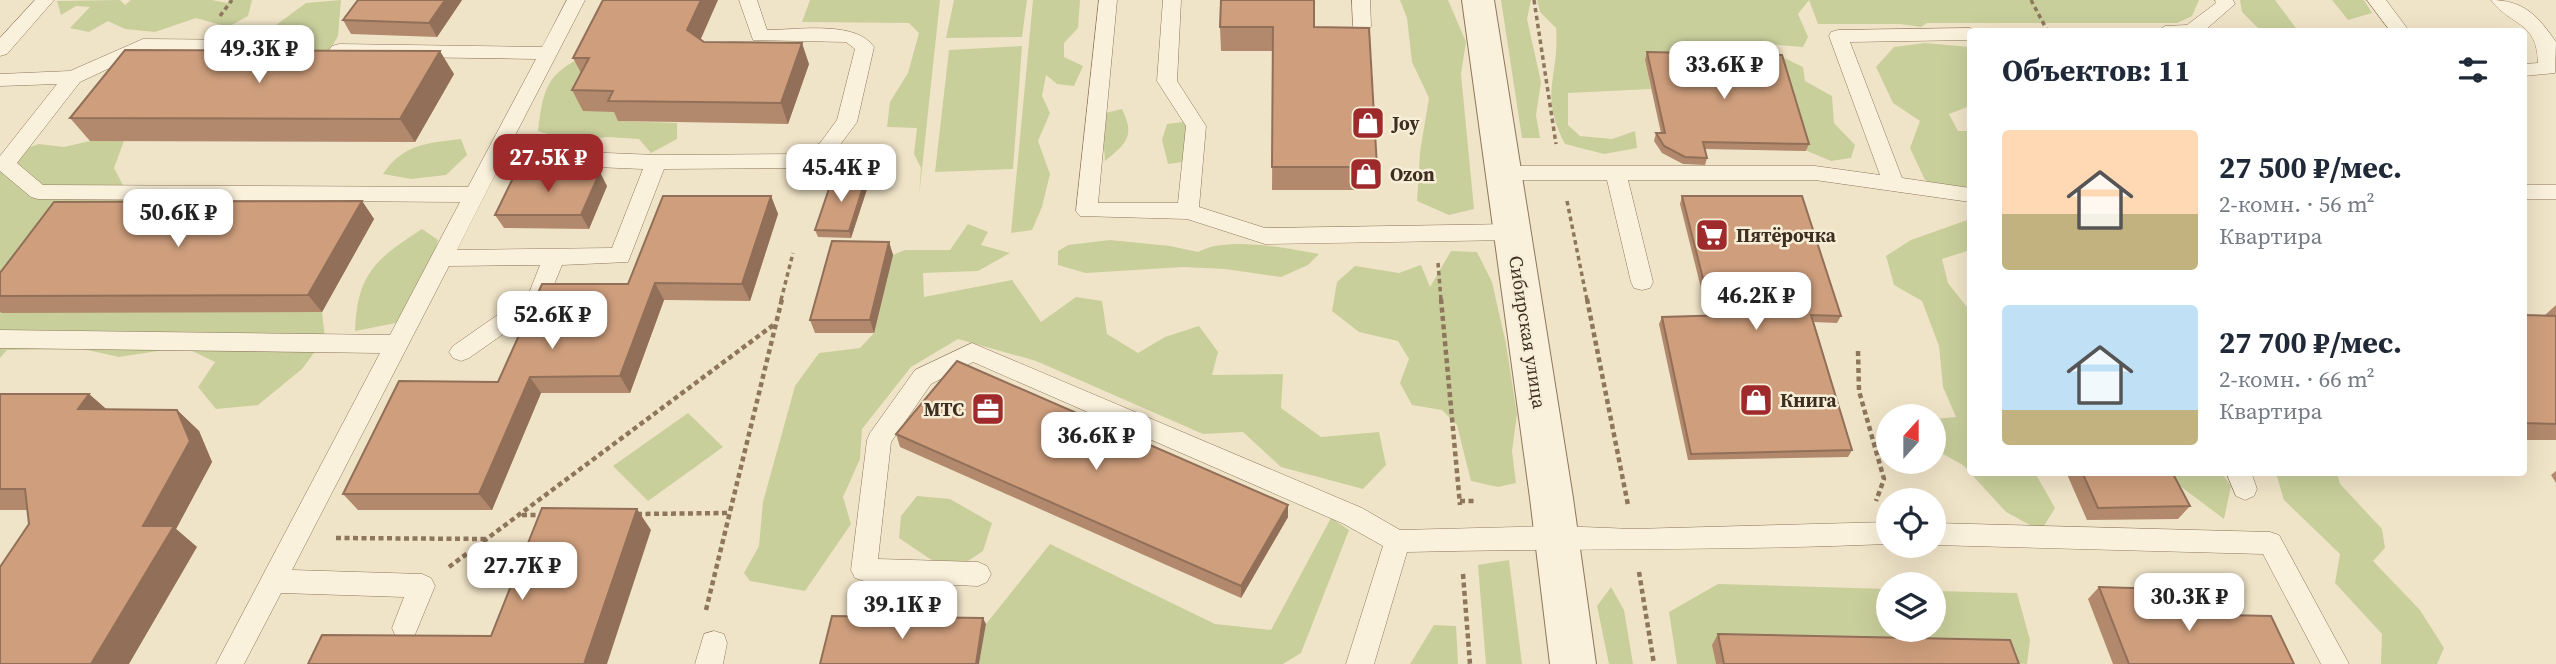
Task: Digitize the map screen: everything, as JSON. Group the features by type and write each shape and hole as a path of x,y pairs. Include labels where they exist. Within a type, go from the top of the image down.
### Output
{"street":[{"name":"Сибирская улица","path":"1478,0 1558,537 1573,664"}],"lane":[{"path":"0,50 45,0"},
{"path":"230,664 576,0"},
{"path":"495,156 656,162 803,161 827,148 847,122 864,47 850,36 760,36 748,0"},
{"path":"1108,0 1087,211 1188,211 1265,236 1512,232"},
{"path":"1172,0 1167,81 1196,126 1188,211"},
{"path":"1361,0 1362,26"},
{"path":"2196,28 2226,4 2224,0"},
{"path":"2376,0 2398,28"},
{"path":"2500,0 2527,19 2547,43 2552,75 2527,71"},
{"path":"1894,185 1838,36 1967,34"},
{"path":"0,80 73,77 143,45 259,46"},
{"path":"339,50 549,53"},
{"path":"73,77 5,164 38,192 474,195"},
{"path":"441,258 620,256 656,162"},
{"path":"1502,173 1815,173 1967,195"},
{"path":"1616,174 1642,282"},
{"path":"2527,189 2556,192"},
{"path":"461,352 538,298 554,257"},
{"path":"0,339 397,344"},
{"path":"978,573 864,570 879,440 923,377 972,352 1353,516 1396,541 1558,537 1633,540 1876,532"},
{"path":"1946,534 2270,543 2335,664"},
{"path":"1360,664 1396,541"},
{"path":"275,581 422,586 405,628"}],"path":[{"path":"1534,0 1561,174 1633,540 1654,664"},
{"path":"2031,0 2046,28"},
{"path":"1435,234 1460,501 1469,664"},
{"path":"711,654 705,613 793,253"},
{"path":"422,586 489,539 776,323"},
{"path":"1858,351 1859,391 1884,479 1883,488"},
{"path":"632,514 729,513"},
{"path":"521,515 549,515"},
{"path":"297,537 489,539"}],"green space":[{"path":"120,0 125,5 131,0 212,0 227,3 229,0 252,0 248,16 228,27 196,18 155,32 125,29 108,21 89,32 70,28 90,7 76,6 61,15 57,1"},
{"path":"341,0 338,36 326,56 297,56 283,47 276,25 306,3"},
{"path":"810,0 940,0 919,197 921,168 914,154 917,128 887,127 890,102 908,73 919,33 909,23 802,22"},
{"path":"954,0 1027,0 1022,37 946,38"},
{"path":"1033,0 1080,0 1078,28 1064,43 1064,57 1083,66 1074,86 1057,84 1046,75 1042,96 1050,113 1038,141 1050,174 1042,207 1032,230 1011,233"},
{"path":"1400,0 1448,0 1466,42 1461,74 1474,209 1449,215 1417,201 1420,152 1429,98 1412,62 1407,18"},
{"path":"1501,0 1531,0 1527,19 1541,82 1536,115 1540,138 1522,138"},
{"path":"1537,0 1809,0 1798,14 1808,37 1803,47 1767,44 1776,54 1803,67 1805,81 1832,96 1834,123 1855,145 1851,158 1831,161 1807,151 1779,63 1645,60 1651,89 1568,93 1568,125 1580,136 1612,139 1635,131 1637,148 1604,154 1565,144 1557,126 1551,98 1556,28 1540,12"},
{"path":"1809,0 2199,0 2192,16 2177,23 1927,23 1921,27 1900,24 1818,24"},
{"path":"2240,0 2275,0 2296,28 2258,28 2242,12"},
{"path":"2332,0 2364,0 2372,13 2348,20"},
{"path":"1925,43 1967,47 1967,107 1949,114 1958,131 1967,131 1967,200 1925,180 1910,148 1920,121 1893,103 1876,67 1894,47"},
{"path":"1022,46 1013,169 935,172 949,50"},
{"path":"582,57 623,112 619,121 677,123 677,139 651,153 639,139 607,137 570,141 538,131 548,86 560,71"},
{"path":"1122,109 1128,126 1127,138 1105,161 1105,113"},
{"path":"1184,122 1191,139 1183,162 1168,164 1162,140 1167,124"},
{"path":"461,139 467,155 446,175 411,179 383,174 399,156 408,151 427,144"},
{"path":"90,141 124,141 114,168 132,202 322,312 325,338 302,369 258,405 216,409 198,387 215,362 184,347 119,357 83,349 7,350 0,358 0,157 39,144 64,147"},
{"path":"1967,220 1967,251 1942,259 1948,283 1967,307 1967,469 1946,456 1946,418 1956,417 1943,387 1939,346 1922,301 1894,285 1886,256 1911,240"},
{"path":"968,224 988,232 981,245 1010,253 978,271 923,273 924,297 1012,280 1041,322 1076,297 1102,301 1107,334 1138,353 1165,337 1199,326 1218,352 1212,375 1283,374 1281,408 1321,437 1379,432 1386,465 1363,489 1281,467 1243,432 1203,434 1036,361 958,339 911,367 862,429 860,459 843,497 851,524 805,591 750,581 744,573 759,546 763,502 795,386 819,353 860,348 874,333 893,255 905,250 950,250"},
{"path":"422,229 438,240 426,290 396,323 355,331 360,295 372,270 392,249"},
{"path":"1110,240 1170,246 1198,252 1210,247 1240,244 1319,254 1308,265 1281,277 1225,269 1183,267 1086,273 1058,265 1058,251 1068,245"},
{"path":"1451,251 1477,252 1492,282 1506,344 1517,414 1512,451 1516,483 1498,487 1471,481 1457,425 1442,410 1412,405 1400,383 1409,359 1398,341 1359,332 1332,311 1337,282 1355,266 1399,273 1421,265 1430,287"},
{"path":"688,413 723,447 648,501 613,466"},
{"path":"1973,476 2037,476 2055,508 2041,531 2006,512"},
{"path":"2167,476 2224,476 2231,486 2224,519"},
{"path":"2277,476 2338,476 2340,484 2382,529 2385,548 2373,561 2420,610 2444,648 2437,664 2381,664 2382,634 2335,583 2340,554 2284,500"},
{"path":"917,496 950,499 992,523 983,551 965,563 933,561 899,538 901,516"},
{"path":"1331,518 1349,530 1301,653 1283,664 979,664 986,624 1050,544 1215,624 1271,630"},
{"path":"1509,560 1522,664 1486,664 1478,565"},
{"path":"1718,584 1876,589 1876,642 1946,642 1946,591 2017,593 2030,640 2027,664 1713,645 1716,664 1677,664 1669,612"},
{"path":"1611,587 1624,610 1633,664 1609,664 1597,606"},
{"path":"1434,625 1456,626 1458,664 1410,664"}],"building":[{"path":"358,0 445,0 429,23 343,20"},
{"path":"603,0 701,0 687,30 704,42 802,43 781,103 608,101 613,91 572,90 589,58 573,58"},
{"path":"1221,0 1314,0 1314,27 1369,28 1377,167 1272,167 1273,27 1220,27"},
{"path":"125,50 440,51 400,119 70,118"},
{"path":"1647,52 1782,55 1809,144 1703,142 1707,158 1685,157 1664,146 1656,133 1665,133"},
{"path":"516,172 600,172 581,215 495,215"},
{"path":"833,177 866,178 849,231 815,230"},
{"path":"663,196 771,196 742,284 655,283 620,376 530,377 479,494 343,494 399,381 498,382 542,284 628,284"},
{"path":"1682,196 1802,196 1841,316 1811,315 1852,450 1691,454 1662,317 1764,314 1712,314"},
{"path":"362,201 308,295 0,296 0,273 54,202"},
{"path":"832,241 889,242 870,320 810,320"},
{"path":"2527,315 2556,316 2556,424 2527,423"},
{"path":"957,361 1288,505 1241,586 896,434"},
{"path":"0,394 89,394 78,409 177,410 190,441 143,526 174,526 91,664 0,664 0,567 29,524 25,489 0,489"},
{"path":"2084,476 2174,476 2190,506 2098,508"},
{"path":"542,508 637,509 584,664 308,664 322,635 491,636"},
{"path":"2099,587 2162,589 2174,614 2271,616 2294,664 2129,664"},
{"path":"832,616 983,618 976,664 820,664"},
{"path":"1718,634 1876,637 1876,642 1946,642 1946,639 2010,640 2019,664 1724,664"}],"place":[{"name":"Joy","path":"1368,123"},
{"name":"Ozon","path":"1366,174"},
{"name":"Пятёрочка","path":"1712,235"},
{"name":"Книга","path":"1756,400"},
{"name":"МТС","path":"988,409"}]}
